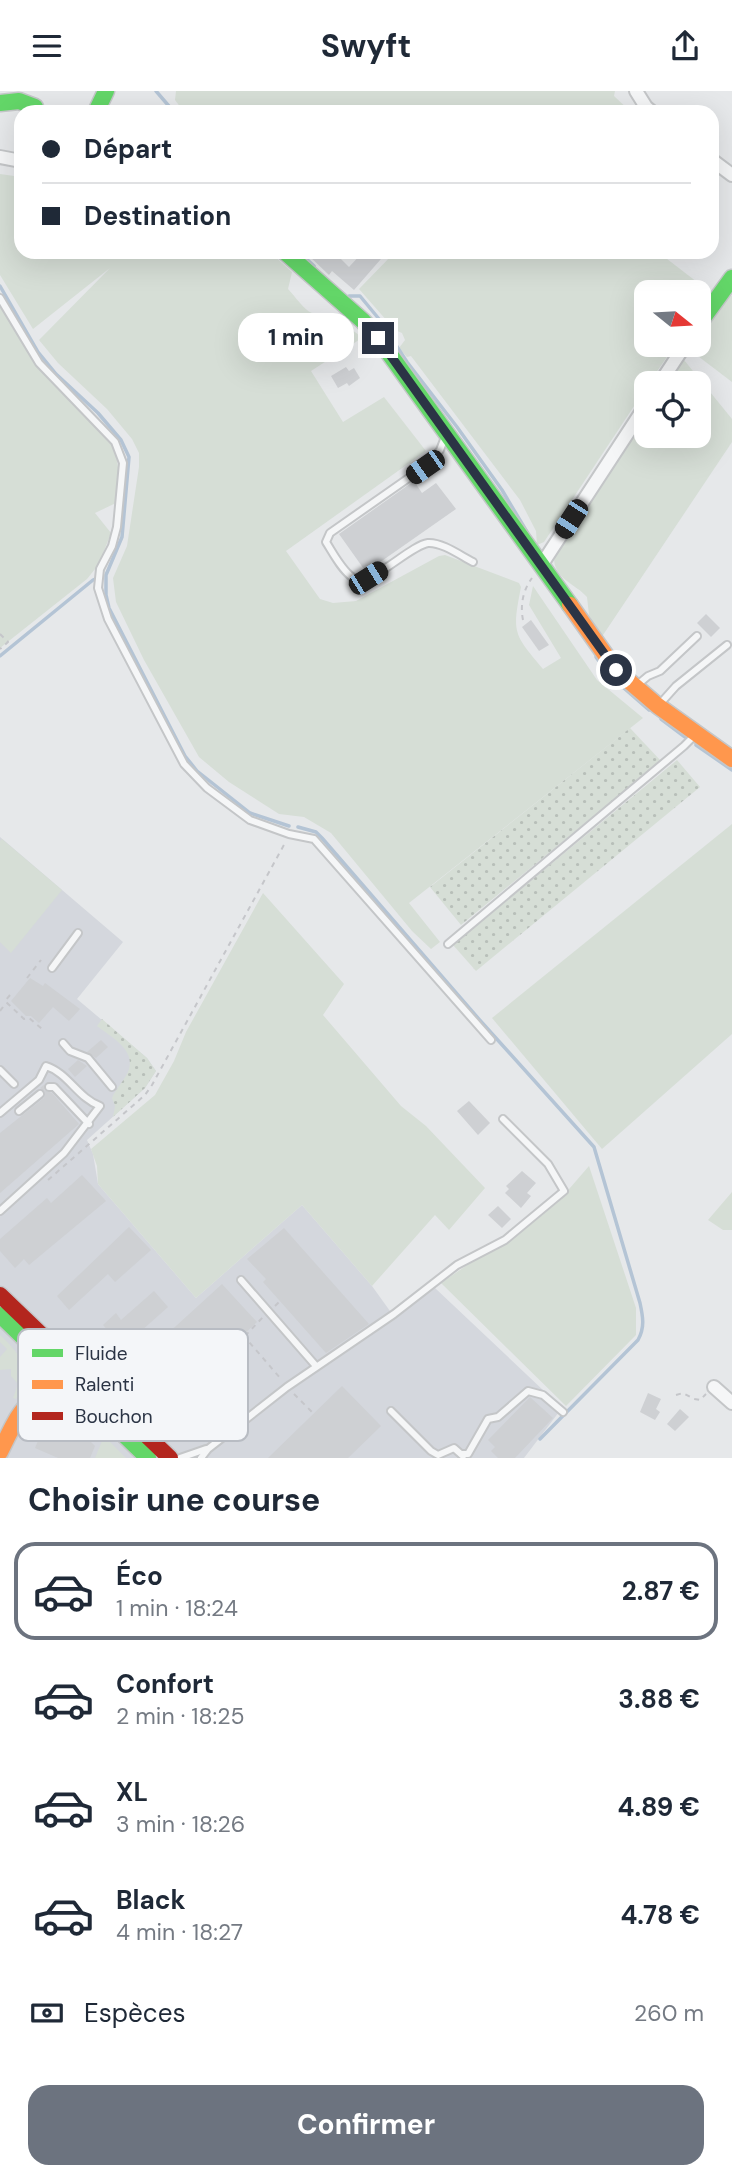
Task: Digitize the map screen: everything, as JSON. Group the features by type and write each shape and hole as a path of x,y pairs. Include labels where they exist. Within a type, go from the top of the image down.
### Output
{"street":[{"path":"0,101 16,91"},
{"path":"0,101 19,101 27,105"},
{"path":"293,259 363,321 378,338 616,670 658,706 732,759"},
{"path":"711,307 732,278"},
{"path":"543,566 634,424"},
{"path":"0,1295 35,1329"},
{"path":"0,1315 18,1335"},
{"path":"714,1387 732,1403"},
{"path":"0,1452 18,1419"},
{"path":"131,1441 148,1458"},
{"path":"152,1441 170,1458"}],"lane":[{"path":"0,298 39,363 115,442 123,463 117,527 100,569 98,588 108,619 154,712 184,764 207,788 250,820 289,834 314,839 491,1040"},
{"path":"447,432 440,450 430,463 330,533 326,542 351,576 358,580 368,578 415,548 430,543 473,562"},
{"path":"635,687 648,676 660,671 697,636"},
{"path":"658,706 676,687 727,645"},
{"path":"448,944 684,747 695,734"},
{"path":"51,968 78,933"},
{"path":"63,1043 70,1051 88,1058 112,1087"},
{"path":"0,1113 38,1080 46,1066 58,1070 88,1101 100,1106 89,1124 64,1153 0,1211"},
{"path":"0,1070 14,1084"},
{"path":"50,1087 54,1087 89,1124"},
{"path":"19,1111 40,1094"},
{"path":"248,1418 316,1366 394,1314 457,1265 505,1240 564,1191 548,1164 503,1119"},
{"path":"242,1280 316,1366"},
{"path":"0,1324 18,1338"},
{"path":"391,1411 430,1451 438,1455 454,1448 463,1456 468,1454 488,1419 498,1416 528,1391 543,1395 563,1412"},
{"path":"122,1441 139,1458"},
{"path":"201,1458 218,1441"},
{"path":"180,1458 208,1449"}],"path":[{"path":"523,620 521,609 526,586 543,566"},
{"path":"0,633 8,642 0,649"},
{"path":"45,1183 145,1095 152,1085 289,834"},
{"path":"27,978 41,960"},
{"path":"0,1011 10,995"},
{"path":"7,1002 24,1019 29,1018 42,1029"},
{"path":"248,1332 279,1302"},
{"path":"248,1341 313,1413"},
{"path":"676,1395 683,1393 699,1400 714,1387"}],"shaded area":[{"path":"176,91 615,91 614,96 624,105 179,105 175,100"},
{"path":"0,174 14,176 14,259 278,259 292,272 288,289 306,309 345,326 362,338 311,371 343,422 384,397 426,451 286,551 320,599 333,603 356,601 445,555 519,583 521,587 516,614 517,632 543,669 561,658 529,605 533,586 597,680 643,718 409,903 440,942 431,949 412,931 331,833 304,817 279,814 229,782 199,757 144,660 116,602 113,578 127,546 139,453 132,439 107,409 58,363 39,340 110,268 33,329 0,275"},
{"path":"388,259 667,259 694,280 634,280 634,357 667,357 657,371 634,371 634,406 544,542 537,545 536,531 520,500 411,356 407,357 399,348 405,340 402,333 395,330 359,289"},
{"path":"729,293 732,296 732,382 699,357 711,357 711,318"},
{"path":"0,302 35,360 112,445 117,461 118,502 95,513 111,533 99,564 87,579 0,648"},
{"path":"684,360 693,371 677,371"},
{"path":"711,393 732,419 732,442 601,638 589,615 587,597 562,576 554,558 634,437 634,448 711,448"},
{"path":"630,728 661,761 461,925 430,887"},
{"path":"677,760 700,787 476,971 453,945"},
{"path":"732,824 732,1034 602,1149 492,1018"},
{"path":"0,837 123,942 77,999 147,1058 156,1071 145,1088 87,1140 93,1154 98,1184 196,1298 302,1205 372,1286 395,1318 435,1288 562,1408 524,1458 0,1458"},
{"path":"2,839 62,890 11,953 0,942"},
{"path":"263,893 344,984 323,1015 401,1106 426,1126 485,1188 449,1230 435,1215 372,1286 302,1205 196,1298 98,1184 97,1166 91,1149 155,1095 186,1032"},
{"path":"102,1019 147,1058 156,1071 145,1088 113,1117 115,1106 112,1098 128,1073 130,1062 125,1049 97,1026"},
{"path":"589,1166 636,1308 636,1335 566,1406 441,1283 476,1259 508,1243 557,1203"},
{"path":"732,1192 732,1230 723,1230 708,1220"},
{"path":"0,1335 18,1356 18,1384 11,1376 11,1369 0,1370 0,1357 7,1349 0,1342"},
{"path":"18,1384 18,1395 16,1399 13,1398"},
{"path":"102,1441 109,1441 126,1458 95,1458"}],"building":[{"path":"312,259 341,259 349,267 356,259 381,259 354,290 332,271 329,275"},
{"path":"346,367 349,371 354,368 360,378 349,386 347,383 338,388 331,376"},
{"path":"414,481 422,493 436,483 456,509 366,572 339,534"},
{"path":"706,614 720,628 711,637 697,623"},
{"path":"531,620 549,645 539,651 522,627"},
{"path":"30,978 43,986 45,983 80,1009 69,1021 53,1007 39,1023 31,1016 26,1016 11,1001"},
{"path":"101,1040 108,1047 96,1058 87,1052"},
{"path":"78,1060 87,1066 75,1077 68,1069"},
{"path":"44,1085 44,1090 52,1093 79,1124 0,1193 0,1133 44,1098 45,1092 40,1088"},
{"path":"469,1101 490,1123 478,1135 457,1111"},
{"path":"522,1171 536,1183 527,1193 531,1196 521,1208 505,1193 509,1189 506,1186"},
{"path":"82,1175 106,1201 29,1265 24,1259 15,1268 0,1251 0,1239 47,1198 51,1203"},
{"path":"498,1206 511,1219 502,1228 488,1215"},
{"path":"129,1227 151,1250 115,1282 108,1274 69,1310 57,1296"},
{"path":"284,1228 369,1324 326,1353 263,1282 266,1279 247,1259"},
{"path":"222,1284 257,1322 248,1330 173,1329"},
{"path":"154,1291 168,1307 143,1329 107,1329 103,1325 116,1313 121,1320"},
{"path":"342,1386 381,1426 348,1458 268,1458"},
{"path":"648,1393 661,1399 656,1409 660,1412 655,1420 640,1412"},
{"path":"530,1397 553,1418 515,1458 498,1458 491,1451 495,1447 488,1440"},
{"path":"680,1409 689,1417 675,1431 667,1424"},
{"path":"38,1441 88,1441 95,1446 90,1458 58,1458 35,1448"}],"waterway":[{"path":"156,91 168,105"},
{"path":"306,259 314,266"},
{"path":"0,286 38,352 56,374 98,413 121,440 129,457 122,537 106,575 106,595 109,608 185,756 197,771 250,813 289,826"},
{"path":"349,296 360,296 379,319 407,362 502,490 527,532"},
{"path":"0,656 100,577"},
{"path":"596,657 609,675 649,710"},
{"path":"661,719 685,737"},
{"path":"696,745 732,770"},
{"path":"298,827 316,832 322,838 594,1147 640,1303 642,1331 638,1340 540,1439"}],"traffic: fast":[{"path":"99,105 106,91"},
{"path":"0,103 19,101 30,105"},
{"path":"293,259 363,321 378,338 570,605"},
{"path":"711,307 732,278"},
{"path":"0,1315 18,1332"},
{"path":"130,1441 148,1458"}],"traffic: slow":[{"path":"570,605 616,670 658,706 732,759"},
{"path":"0,1452 18,1418"}],"traffic: jam":[{"path":"0,1295 35,1329"},
{"path":"152,1441 170,1458"}],"route":[{"path":"378,338 616,670"}]}
